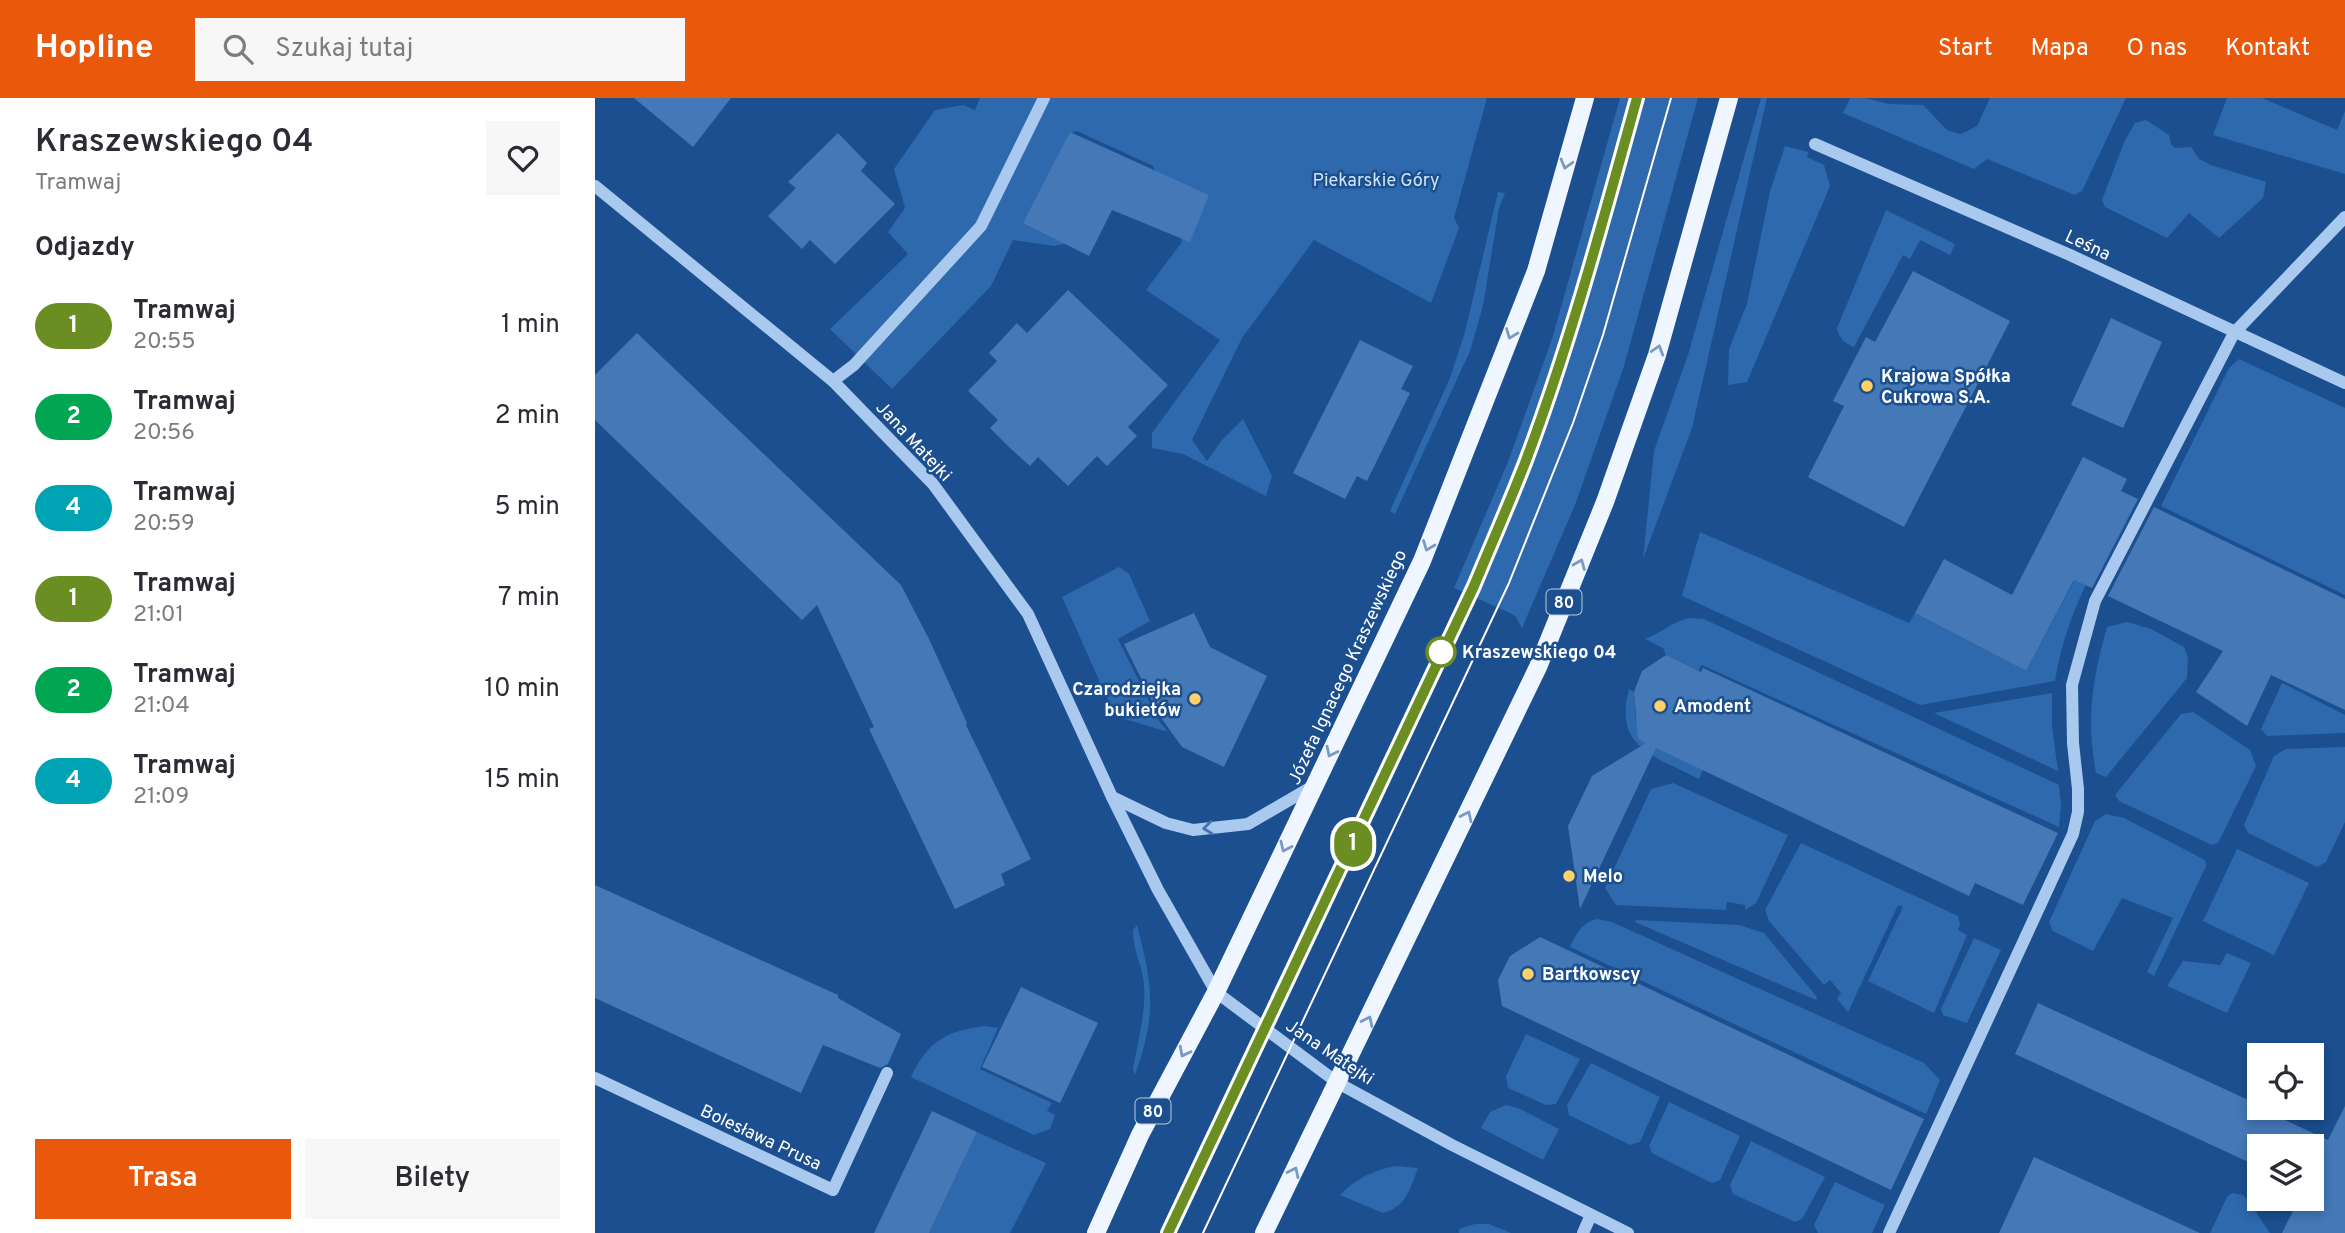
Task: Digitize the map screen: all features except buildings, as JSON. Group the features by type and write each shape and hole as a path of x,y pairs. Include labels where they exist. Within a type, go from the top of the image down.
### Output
{"main road":[{"name":"Józefa Ignacego Kraszewskiego","path":"1096,1233 1140,1135 1216,992 1422,561 1536,271 1585,98"},
{"name":"80","path":"1264,1233 1538,667 1605,502 1657,355 1729,98"}],"street":[{"path":"833,381 854,365 981,226 1044,98"},
{"name":"Leśna","path":"1815,144 2070,256 2345,383"},
{"name":"Jana Matejki","path":"595,186 833,381 933,484 1028,614 1158,890 1216,992 1338,1083 1452,1145 1627,1233"},
{"path":"1889,1233 2073,834 2078,812 2078,789 2073,744 2072,685 2095,601 2234,333 2345,217"},
{"path":"1112,797 1166,823 1193,830 1248,824 1315,785"},
{"name":"Bolesława Prusa","path":"595,1079 833,1190 887,1073"},
{"path":"1583,1233 1591,1215"}],"green space":[{"name":"Piekarskie Góry","path":"980,98 1487,98 1454,218 1459,228 1431,303 1314,240 1242,338 1192,440 1207,461 1222,440 1243,419 1272,476 1266,496 1183,454 1152,448 1152,433 1220,340 1146,290 1182,242 1153,166 1077,131 1070,133 1068,243 1054,246 1013,240 991,286 892,389 830,329 908,254 888,232 905,208 894,169 935,110 963,105 975,110"},
{"path":"1620,98 1698,98 1624,366 1575,505 1522,628 1516,617 1508,612 1454,588 1508,462 1552,339"},
{"path":"1761,98 1767,98 1692,428 1643,559 1654,451 1688,355"},
{"path":"1850,98 1865,98 1889,104 1923,105 1947,130 1961,134 1977,126 1990,98 2126,98 2082,191 2075,195 1987,159 1974,169 1843,113"},
{"path":"2227,98 2262,98 2337,130 2345,111 2345,174 2213,135"},
{"path":"2146,120 2169,135 2175,148 2191,147 2199,159 2211,165 2266,182 2263,198 2219,238 2189,213 2167,238 2105,207 2102,200 2125,140 2135,123"},
{"path":"1785,146 1808,152 1807,157 1824,165 1830,186 1747,382 1728,385 1729,349 1747,304 1770,191"},
{"path":"1498,192 1505,193 1499,208 1483,306 1470,351 1395,514 1390,511 1450,378 1465,332"},
{"path":"1886,210 1955,244 1950,255 1920,240 1910,259 1903,255 1854,347 1842,340 1837,328"},
{"path":"2239,359 2345,408 2345,595 2161,506 2229,368"},
{"path":"1700,532 1909,623 1915,613 2026,671 2082,566 2091,575 2069,627 2055,681 1920,705 1682,596"},
{"path":"1119,567 1129,574 1150,621 1118,639 1159,721 1168,732 1115,716 1062,597"},
{"path":"1689,618 1704,619 2059,785 2059,827 1702,665 1698,671 1666,655 1663,648 1645,639"},
{"path":"2127,622 2151,629 2184,647 2188,658 2187,678 2106,777 2096,773 2093,753 2091,717 2094,682 2107,627"},
{"path":"2282,683 2345,715 2345,733 2267,736 2261,729"},
{"path":"1629,689 1634,692 1636,721 1666,735 1707,760 1699,779 1654,756 1633,738 1627,725"},
{"path":"2052,693 2052,727 2058,771 1934,713"},
{"path":"2193,712 2250,750 2256,766 2218,843 2212,845 2119,801 2115,795 2181,714"},
{"path":"2345,747 2345,822 2326,862 2317,867 2248,833 2244,825 2274,756 2286,749"},
{"path":"1673,783 1788,835 1756,903 1745,910 1745,905 1727,902 1726,910 1616,905 1605,888 1651,789"},
{"path":"2106,814 2124,818 2205,860 2206,866 2154,976 2147,972 2173,918 2122,898 2093,951 2053,931 2049,922 2095,821"},
{"path":"1801,843 1958,916 1958,930 1967,935 1934,1013 1868,981 1903,907 1898,905 1848,1012 1837,999 1841,993 1830,980 1824,985 1769,921 1765,910"},
{"path":"2237,849 2309,883 2274,955 2203,921"},
{"path":"1597,919 1612,922 1924,1063 1940,1080 1926,1114 1570,947 1583,926"},
{"path":"1635,922 1739,925 1764,933 1817,997 1816,1000"},
{"path":"1137,925 1147,966 1150,1017 1135,1075 1133,1069 1144,1006 1143,978 1133,937 1133,930"},
{"path":"1974,938 2001,950 1967,1023 1943,1015 1941,1009"},
{"path":"2227,953 2251,963 2227,1013 2167,986 2183,961 2220,965"},
{"path":"985,1026 998,1028 980,1069 1052,1103 1047,1111 1055,1115 1050,1129 1034,1135 911,1077 924,1055 940,1040 959,1031"},
{"path":"1526,1034 1580,1059 1556,1104 1546,1105 1508,1088 1506,1076"},
{"path":"1591,1063 1660,1097 1640,1142 1630,1145 1569,1115 1567,1105"},
{"path":"1669,1102 1740,1136 1720,1180 1712,1183 1652,1153 1649,1146"},
{"path":"1506,1105 1518,1108 1559,1129 1543,1160 1481,1128 1490,1112"},
{"path":"977,1132 1046,1163 1010,1233 929,1233"},
{"path":"1751,1141 1825,1177 1802,1219 1795,1222 1733,1194 1730,1185"},
{"path":"1395,1166 1418,1168 1406,1196 1391,1210 1383,1213 1340,1195 1365,1176"},
{"path":"1835,1182 1885,1205 1872,1233 1818,1233 1814,1225"},
{"path":"2232,1193 2243,1195 2247,1199 2247,1211 2255,1211 2270,1233 2210,1233 2227,1197"},
{"path":"1475,1224 1489,1224 1511,1233 1459,1233 1459,1229"}],"tram line":[{"path":"1168,1233 1474,586 1513,494 1572,328 1637,98"},
{"name":"1","path":"1168,1233 1474,586 1507,507 1567,340 1637,98"},
{"path":"1203,1233 1509,583 1573,423 1603,335 1671,98"}],"place":[{"name":"Krajowa Spółka Cukrowa S.A.","path":"1867,386"},
{"name":"Kraszewskiego 04","path":"1441,652"},
{"name":"Czarodziejka bukietów","path":"1195,699"},
{"name":"Amodent","path":"1660,706"},
{"name":"Melo","path":"1569,876"},
{"name":"Bartkowscy","path":"1528,974"}]}
